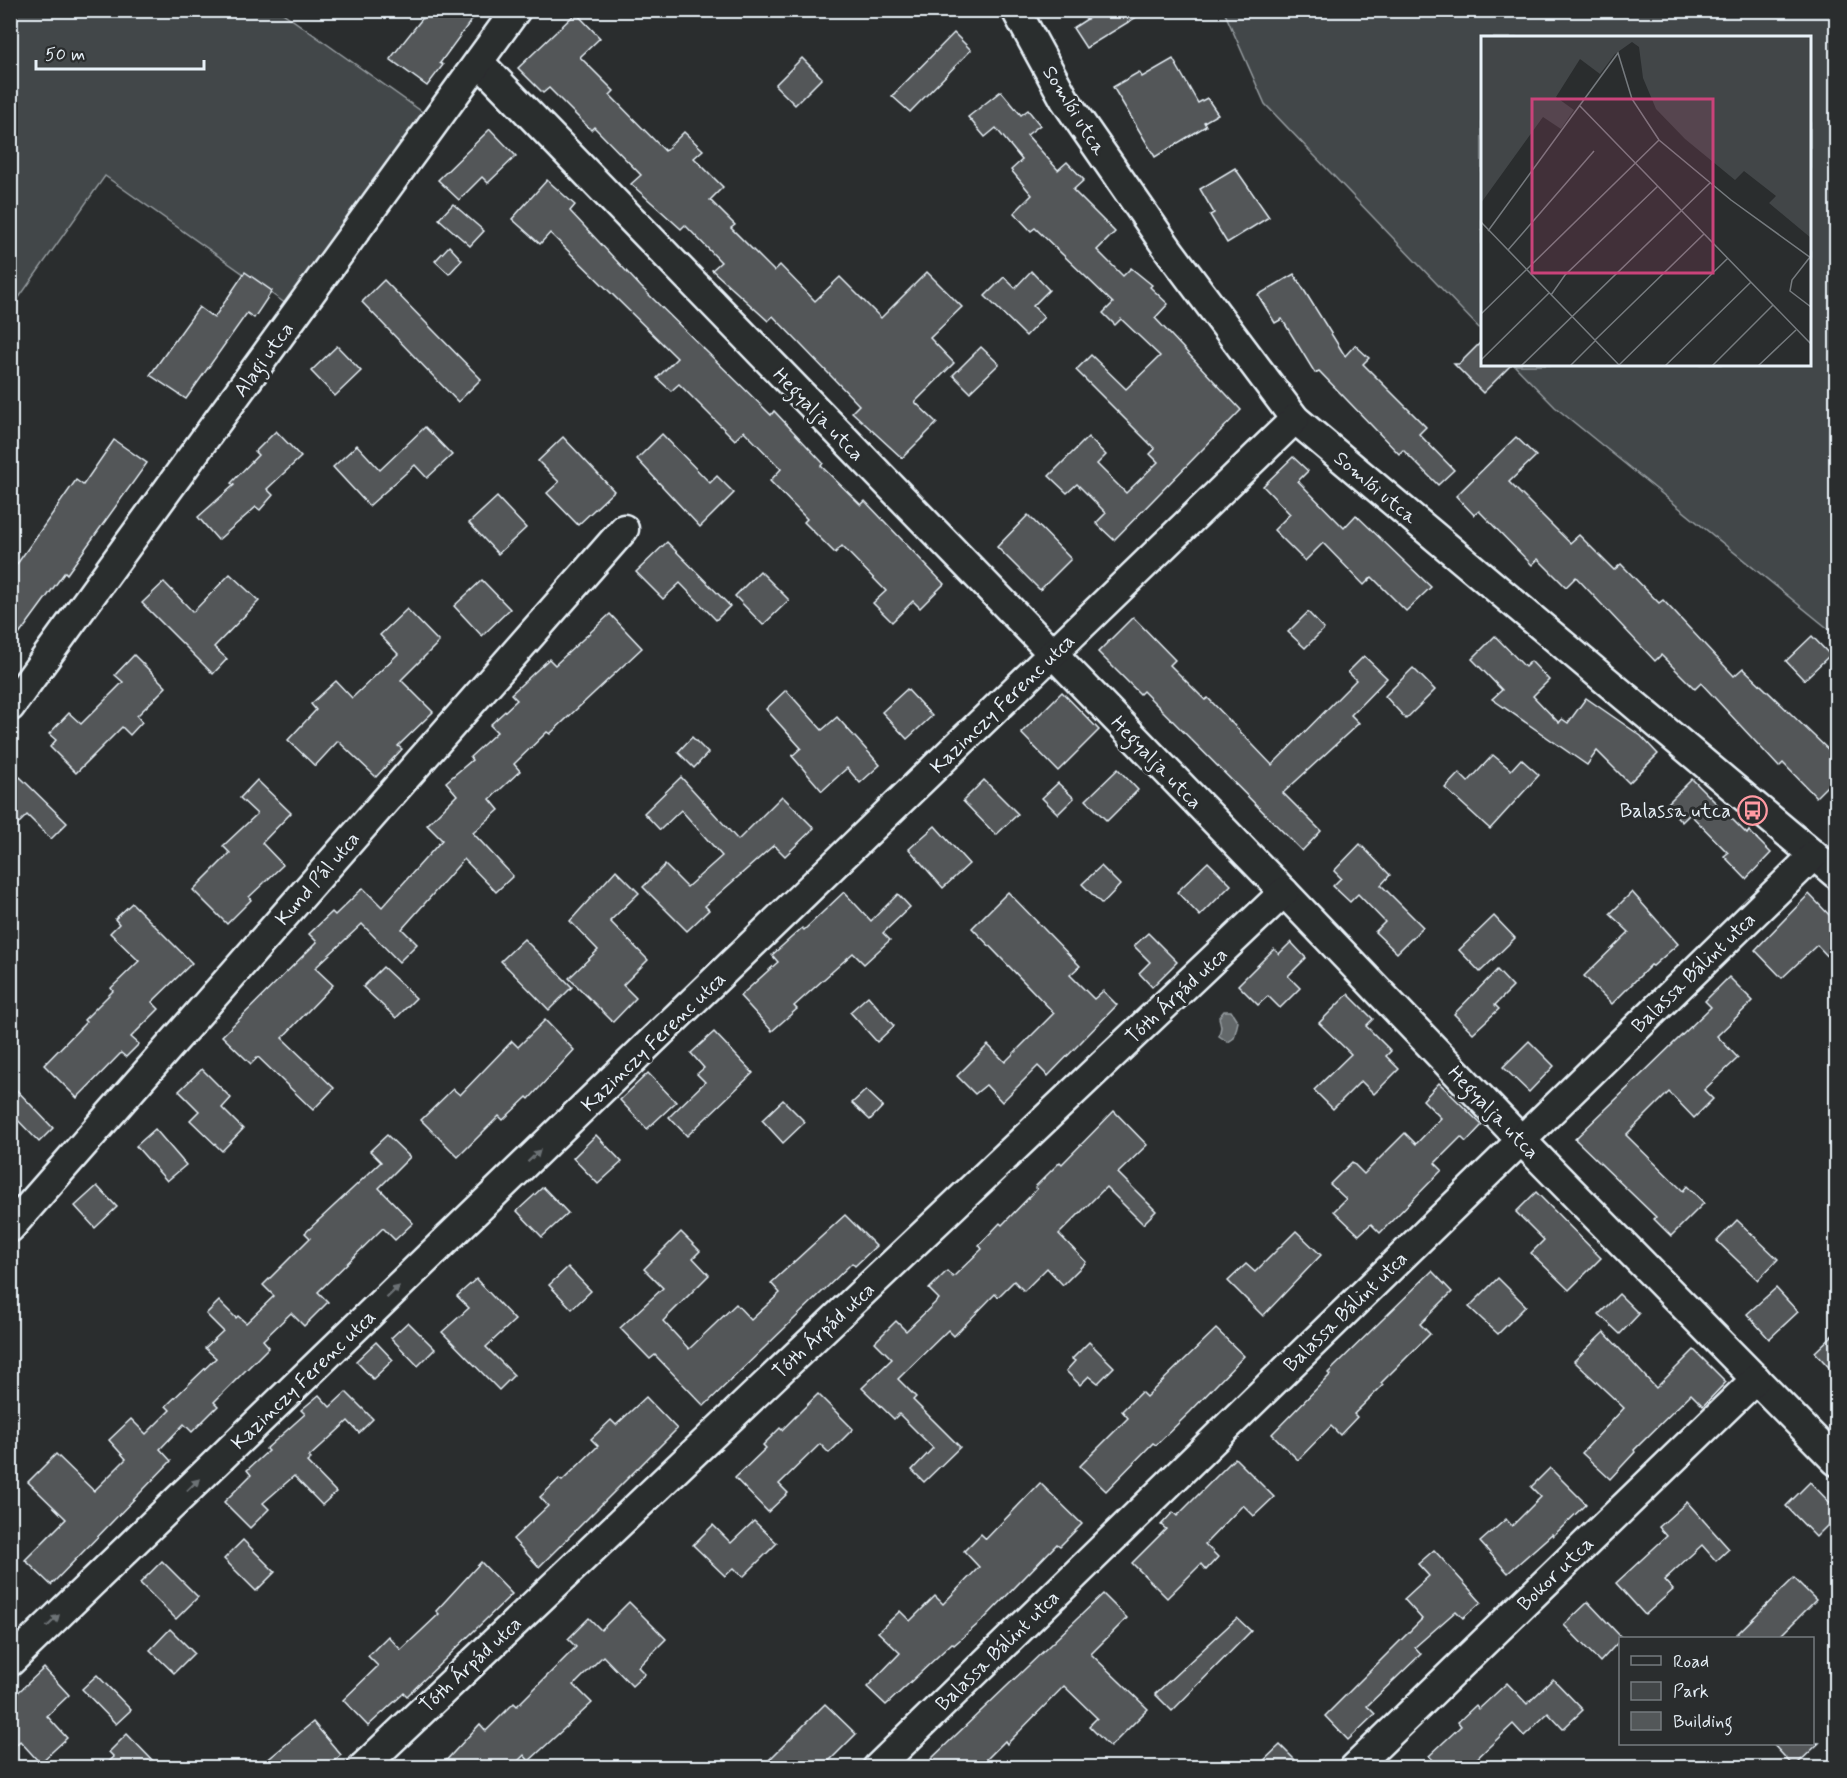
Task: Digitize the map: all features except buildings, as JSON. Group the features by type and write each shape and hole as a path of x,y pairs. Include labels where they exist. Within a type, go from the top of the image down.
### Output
{"street":[{"name":"Alagi utca","path":"10,707 516,10"},
{"name":"Somlói utca","path":"1016,10 1065,100 1168,249 1295,419 1836,874"},
{"name":"Hegyalja utca","path":"479,62 1284,892 1521,1140 1836,1461"},
{"name":"Kazinczy Ferenc utca","path":"10,1662 1295,419"},
{"name":"Kund Pál utca","path":"10,1228 624,529"},
{"name":"Balassa Bálint utca","path":"877,1767 1814,855"},
{"name":"Tóth Árpád utca","path":"362,1767 1284,892"},
{"name":"Bokor utca","path":"1353,1767 1756,1379"}],"green space":[{"path":"11,11 280,11 428,116 289,306 105,176 11,309"},
{"path":"1224,11 1836,11 1836,635 1555,407 1515,366 1811,366 1811,36 1481,36 1481,330 1265,104"}],"shaded area":[{"path":"1224,1011 1231,1011 1238,1022 1234,1038 1228,1042 1219,1036 1221,1027 1219,1017"}],"place":[{"name":"Balassa utca","path":"1752,810"}]}
